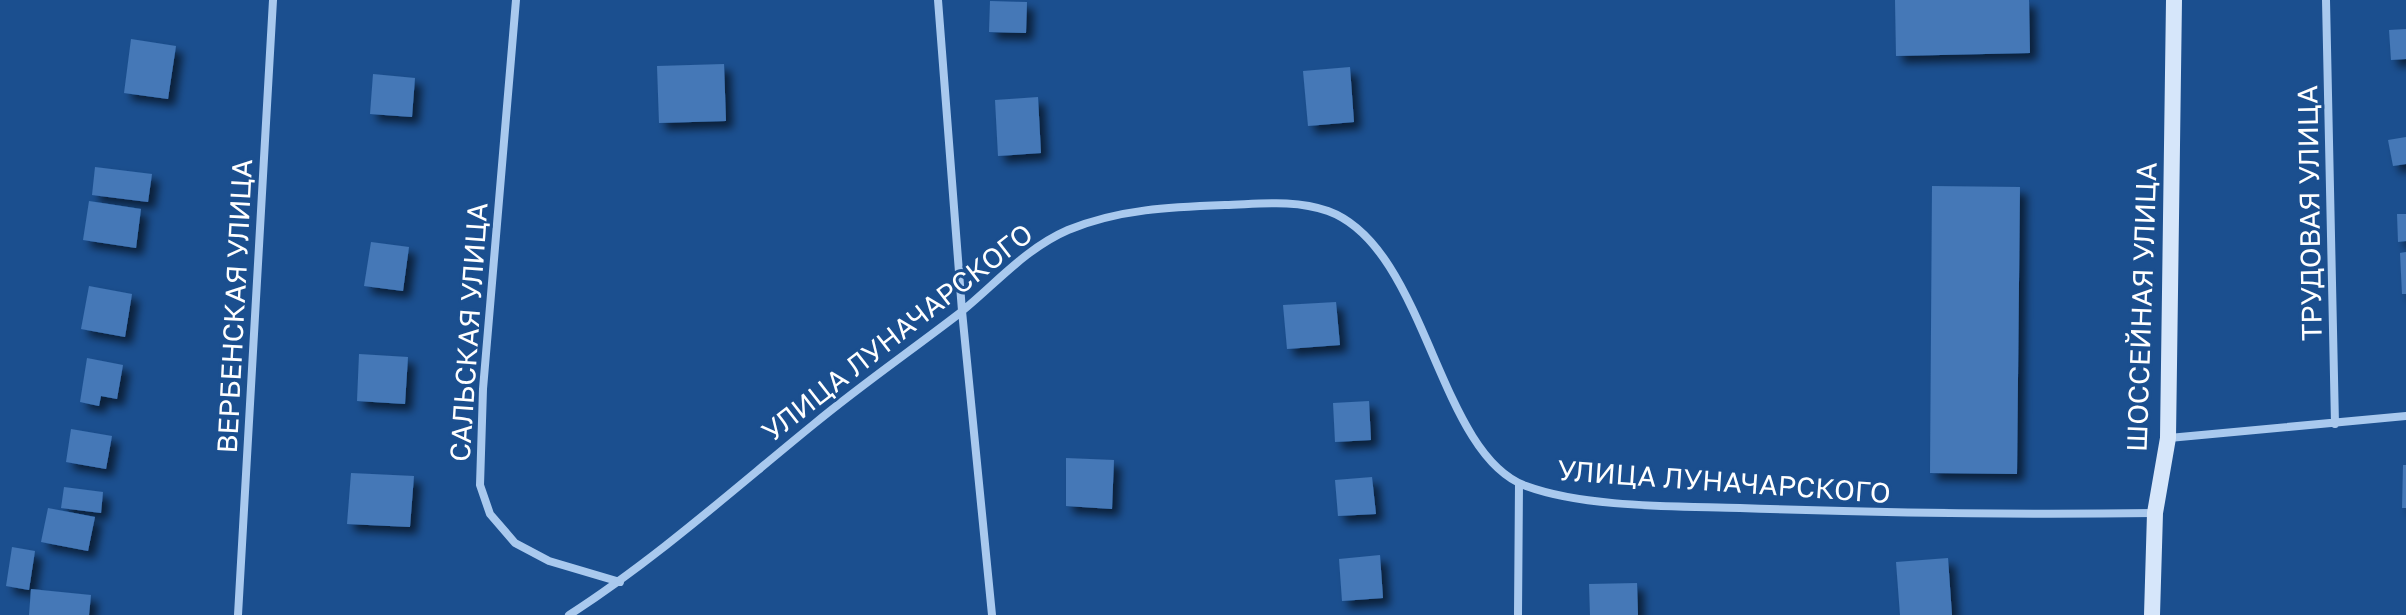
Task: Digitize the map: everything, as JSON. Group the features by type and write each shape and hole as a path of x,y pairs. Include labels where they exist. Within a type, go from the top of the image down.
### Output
{"main road":[{"name":"ШОССЕЙНАЯ УЛИЦА","path":"2152,615 2155,513 2168,438 2174,0"}],"street":[{"name":"ВЕРБЕНСКАЯ УЛИЦА","path":"238,615 273,0"},
{"name":"САЛЬСКАЯ УЛИЦА","path":"516,0 483,389 480,485 490,514 515,543 549,561 620,582"},
{"path":"938,0 962,311 992,615"},
{"name":"ТРУДОВАЯ УЛИЦА","path":"2326,0 2335,424"},
{"name":"УЛИЦА ЛУНАЧАРСКОГО","path":"569,615 620,582 823,417 962,311 1025,256 1064,232 1104,217 1156,207 1276,203 1328,211 1355,226 1381,255 1485,459 1519,484 1554,495 1667,505 1964,516 2155,513"},
{"path":"2168,438 2406,416"},
{"path":"1518,615 1519,484"}],"building":[{"path":"1895,0 2029,0 2030,53 1896,56"},
{"path":"990,1 1027,2 1026,33 989,32"},
{"path":"2406,29 2406,59 2391,60 2389,30"},
{"path":"131,39 176,46 168,99 124,93"},
{"path":"724,64 726,121 659,123 657,66"},
{"path":"1350,67 1354,122 1308,126 1303,71"},
{"path":"373,74 415,78 412,117 370,114"},
{"path":"1038,97 1041,153 998,156 995,100"},
{"path":"2406,137 2406,164 2393,166 2388,140"},
{"path":"95,167 152,174 148,202 92,195"},
{"path":"1932,186 2020,187 2017,474 1930,473"},
{"path":"89,201 141,209 136,248 83,240"},
{"path":"2397,214 2406,214 2406,241 2398,242"},
{"path":"371,242 409,247 403,291 364,286"},
{"path":"2406,252 2406,294 2402,294 2400,253"},
{"path":"89,286 132,294 125,337 81,329"},
{"path":"1336,302 1340,345 1287,349 1283,305"},
{"path":"359,354 408,357 405,404 357,401"},
{"path":"87,358 123,365 117,399 101,396 99,406 80,402"},
{"path":"1369,401 1371,440 1335,442 1333,403"},
{"path":"71,429 112,436 106,469 66,462"},
{"path":"1066,458 1114,460 1112,509 1066,506"},
{"path":"2403,465 2406,465 2406,508 2402,508"},
{"path":"351,473 414,476 410,527 347,524"},
{"path":"1372,477 1376,514 1338,516 1335,480"},
{"path":"64,487 103,492 101,513 61,508"},
{"path":"48,508 95,517 88,551 41,542"},
{"path":"12,547 35,551 29,590 6,586"},
{"path":"1380,555 1383,598 1342,601 1339,559"},
{"path":"1948,558 1952,615 1900,615 1896,562"},
{"path":"1637,583 1638,615 1590,615 1589,584"},
{"path":"31,589 91,595 89,615 29,615"}]}
